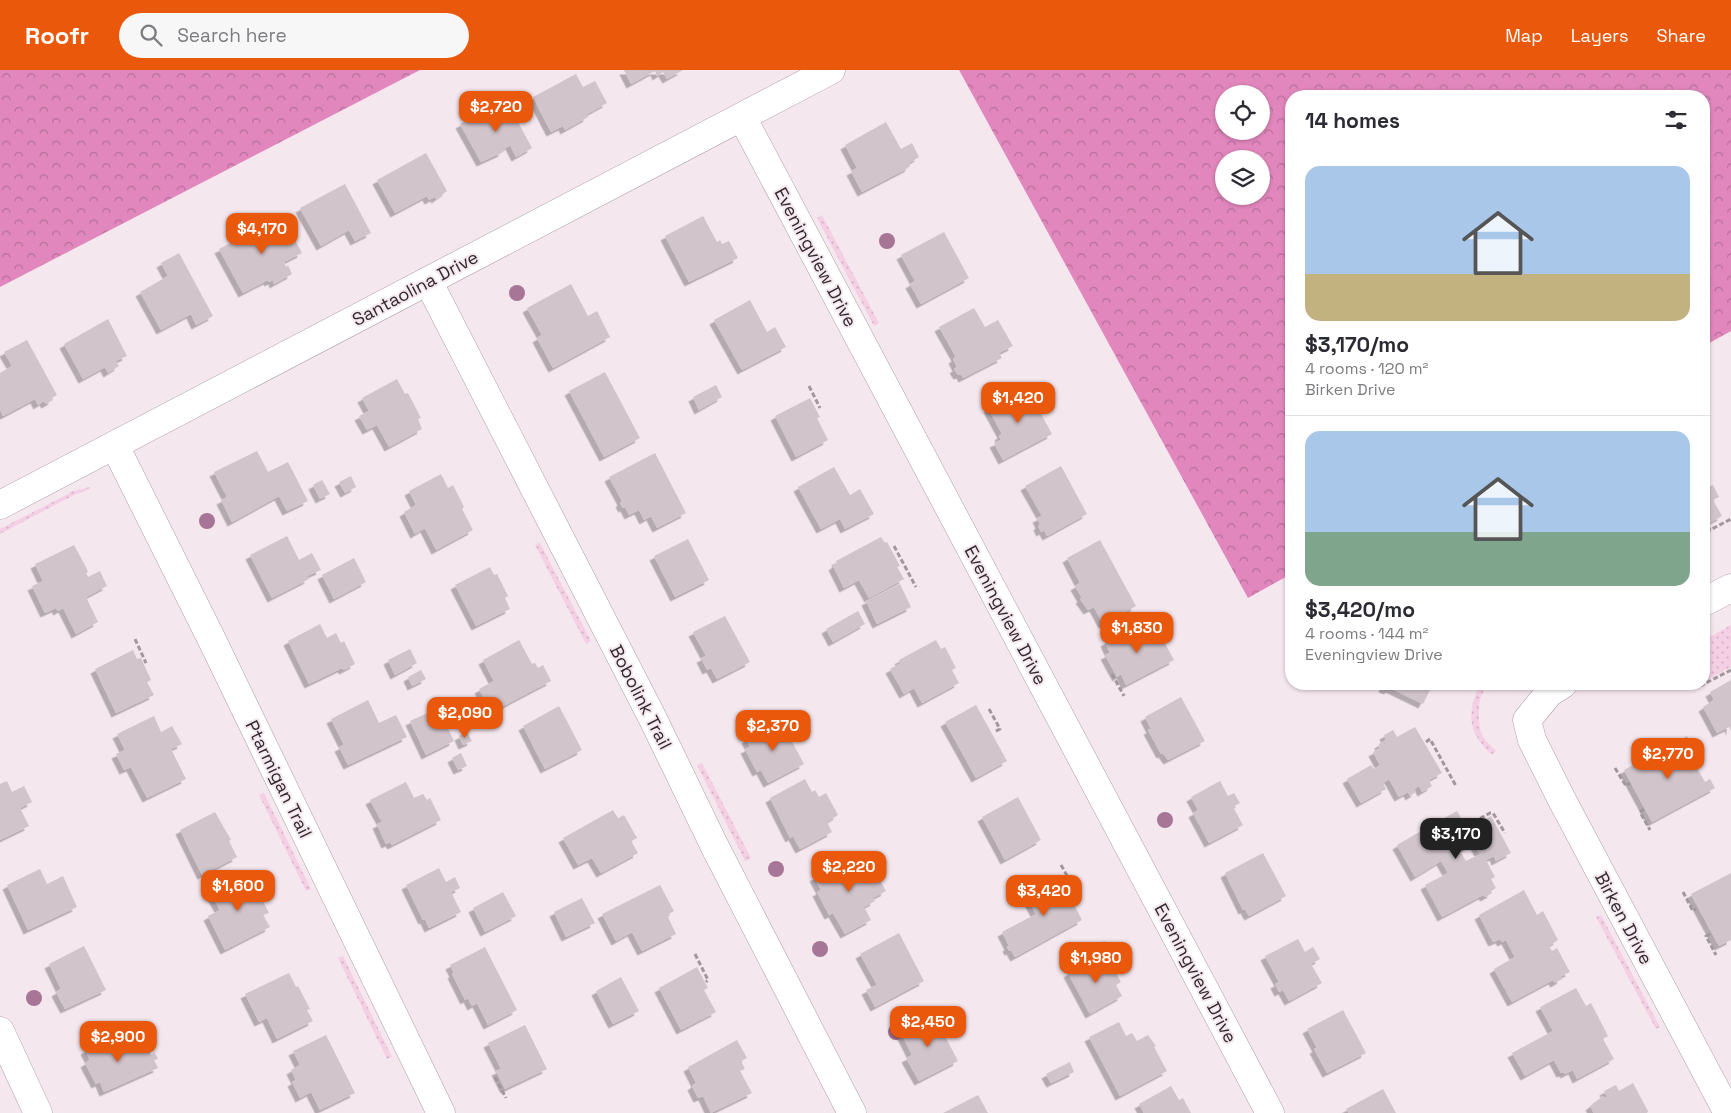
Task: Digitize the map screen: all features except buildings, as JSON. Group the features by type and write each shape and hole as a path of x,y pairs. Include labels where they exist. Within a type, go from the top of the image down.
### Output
{"street":[{"name":"Santaolina Drive","path":"0,505 831,70"},
{"name":"Eveningview Drive","path":"742,117 1270,1113"},
{"name":"Bobolink Trail","path":"428,281 644,701 715,847 852,1113"},
{"name":"Ptarmigan Trail","path":"115,446 211,638 441,1113"},
{"path":"1710,599 1731,588"},
{"name":"Birken Drive","path":"1554,690 1527,720 1532,740 1728,1113"},
{"path":"0,1031 38,1113"}],"path":[{"path":"808,386 820,408"},
{"path":"1710,530 1731,519"},
{"path":"894,546 916,587"},
{"path":"135,639 146,663"},
{"path":"1710,681 1731,670"},
{"path":"1112,674 1124,696"},
{"path":"989,710 1000,728 994,732"},
{"path":"1426,742 1430,740 1456,786"},
{"path":"1615,768 1626,786 1630,784"},
{"path":"1644,809 1640,812 1650,830"},
{"path":"1467,826 1493,813 1504,833"},
{"path":"1062,865 1074,888"},
{"path":"1683,892 1693,911 1696,909"},
{"path":"1710,934 1706,936 1716,955"},
{"path":"1103,942 1115,965"},
{"path":"694,954 708,980 706,982"},
{"path":"496,1076 506,1098"}],"shaded area":[{"path":"822,215 879,323 874,326 817,218"},
{"path":"90,487 90,489 74,495 0,534 0,529 69,492"},
{"path":"540,543 591,641 586,644 535,545"},
{"path":"1731,625 1731,667 1710,678 1710,637"},
{"path":"1477,690 1484,690 1479,705 1480,729 1487,741 1496,750 1492,755 1474,732 1471,715"},
{"path":"702,763 751,858 745,861 697,765"},
{"path":"264,793 311,889 306,891 259,795"},
{"path":"1601,915 1660,1027 1656,1029 1596,917"},
{"path":"343,956 392,1057 387,1059 338,958"}],"green space":[{"path":"0,70 420,70 0,287"},
{"path":"959,70 1731,70 1731,331 1710,343 1710,90 1285,90 1285,577 1248,598"}]}
